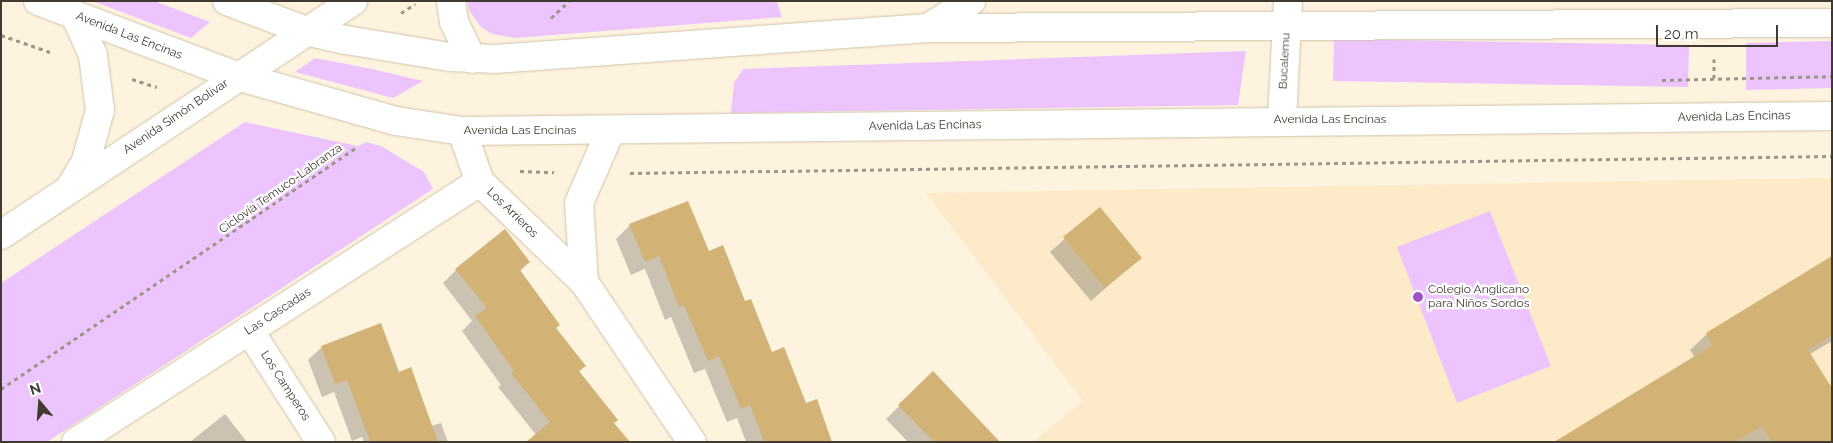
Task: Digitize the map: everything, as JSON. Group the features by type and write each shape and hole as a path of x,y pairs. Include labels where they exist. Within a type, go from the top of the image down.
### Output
{"main road":[{"name":"Avenida Las Encinas","path":"38,1 238,76 396,121 462,131 610,132 1282,120 1832,116"},
{"path":"228,1 306,31 356,42 472,59 526,58 928,28 1287,14 1832,23"},
{"name":"Avenida Simón Bolívar","path":"1,235 353,1"},
{"path":"451,1 454,22 472,59"},
{"path":"928,28 971,1"},
{"name":"Bucalemu","path":"1282,120 1287,14"},
{"path":"70,188 86,161 100,110 93,55 75,15"},
{"name":"Los Arrieros","path":"462,131 480,182 584,282 692,442"},
{"path":"584,282 579,203 610,132"},
{"name":"Las Cascadas","path":"76,442 480,182"},
{"name":"Los Camperos","path":"249,330 321,442"}],"path":[{"path":"549,20 569,1"},
{"name":"Ciclovía Temuco-Labranza","path":"1,389 396,121"}],"shaded area":[{"path":"92,1 154,1 210,22 191,38"},
{"path":"467,1 777,1 782,17 515,38 492,34 481,27 470,12"},
{"path":"1334,39 1689,45 1688,87 1333,81"},
{"path":"1832,41 1832,88 1746,90 1746,43"},
{"path":"1246,51 1238,105 731,113 734,83 743,69"},
{"path":"315,58 423,81 393,98 295,72"},
{"path":"245,122 358,146 366,142 381,146 424,172 433,189 47,442 1,442 1,283"},
{"name":"Colegio Anglicano para Niños Sordos","path":"1832,178 1832,442 1033,442 1083,401 926,193"},
{"path":"1490,211 1551,366 1457,403 1397,247"}],"building":[{"path":"688,201 709,251 723,245 745,301 751,299 772,352 784,347 806,403 817,399 832,442 764,442 750,405 741,409 719,356 708,361 684,305 679,307 659,256 645,262 629,224"},
{"path":"1100,207 1142,258 1105,288 1063,237"},
{"path":"505,229 530,262 520,270 560,325 556,328 586,366 579,371 618,420 614,423 630,442 526,442 550,422 511,373 514,371 475,316 487,308 455,269"},
{"path":"1832,256 1832,335 1808,350 1832,388 1832,442 1772,442 1762,426 1736,442 1554,442 1713,345 1706,333"},
{"path":"381,323 399,372 411,367 438,442 370,442 347,380 335,384 321,346"},
{"path":"933,371 1000,442 934,442 898,405"}],"place":[{"name":"Colegio Anglicano para Niños Sordos","path":"1418,297"}]}
